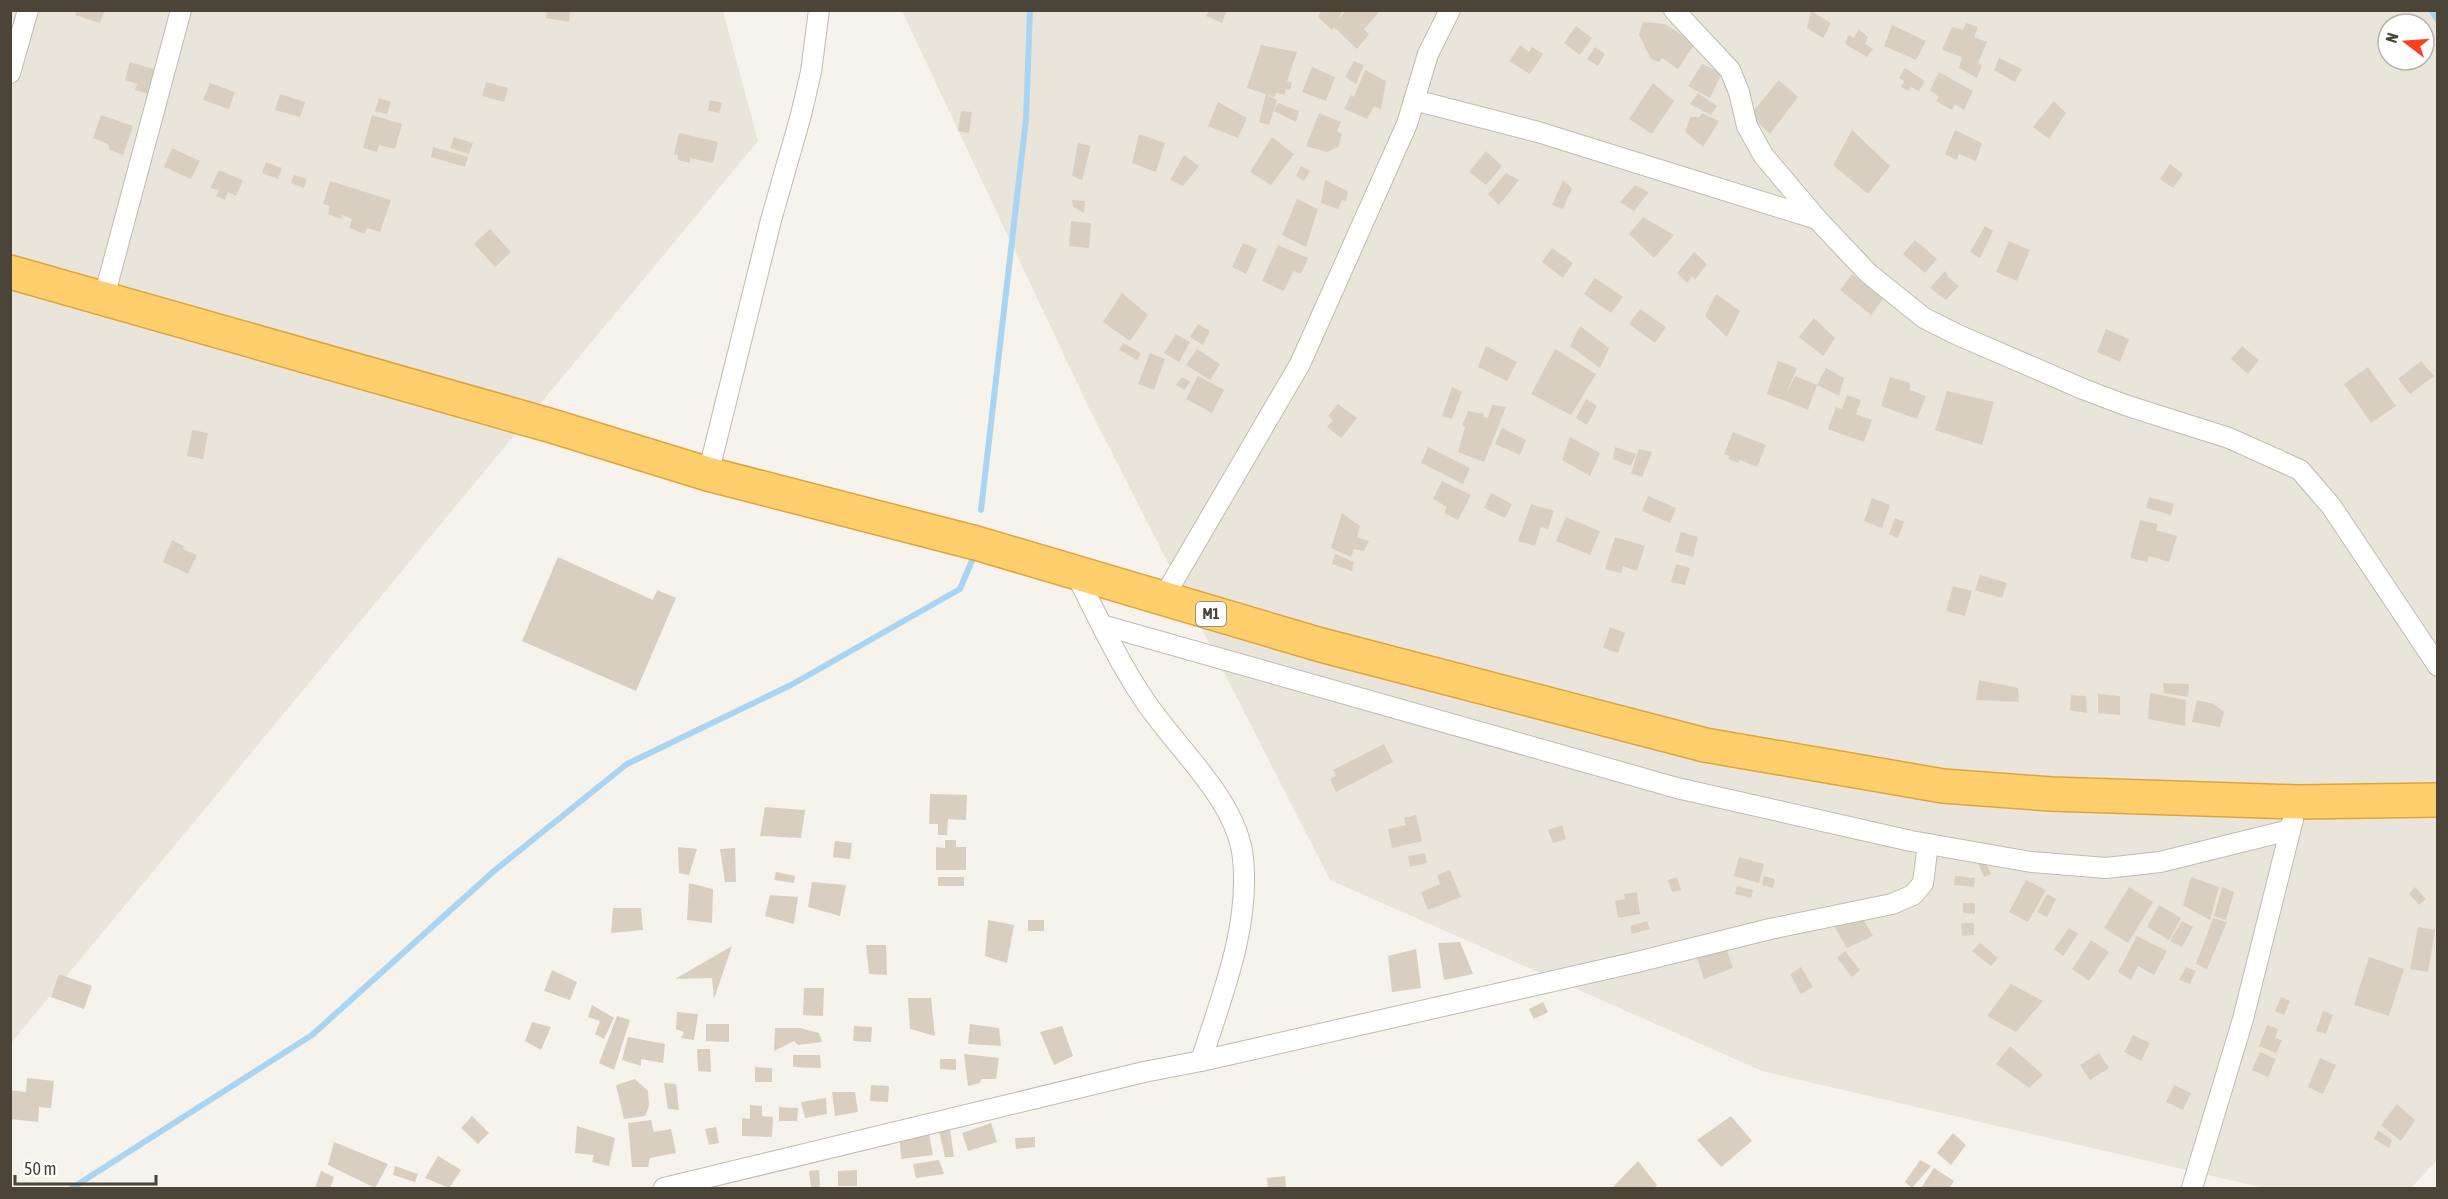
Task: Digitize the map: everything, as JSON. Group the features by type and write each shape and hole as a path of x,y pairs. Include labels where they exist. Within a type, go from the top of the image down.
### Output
{"highway":[{"name":"M1","path":"10,272 552,426 708,474 976,543 1162,600 1321,645 1705,745 1943,786 2294,816 2438,800"}],"street":[{"path":"10,73 28,10"},
{"path":"104,297 181,10"},
{"path":"708,474 768,230 804,104 813,62 819,10"},
{"path":"1162,600 1300,364 1407,124 1428,54 1450,10"},
{"path":"1674,10 1730,70 1739,92 1747,126 1764,154 1816,219 1868,273 1924,318 1958,335 2083,389 2125,405 2229,438 2300,470 2331,506 2438,666"},
{"path":"1414,100 1538,132 1816,219"},
{"path":"1076,574 1143,699 1229,812 1243,856 1243,913 1228,981 1201,1060"},
{"path":"1102,625 1677,788 1928,844 2031,862 2106,868 2160,862 2294,816"},
{"path":"2192,1188 2243,1019 2294,816"},
{"path":"664,1188 1121,1078 1637,962 1770,929 1892,904 1913,895 1923,883 1928,844"}],"shaded area":[{"path":"10,11 723,11 758,141 11,1043"},
{"path":"902,11 2437,11 2437,1160 2411,1188 2264,1188 1762,1071 1330,880 1087,404"}],"building":[{"path":"77,10 104,12 100,23 75,15"},
{"path":"547,10 571,10 569,22 546,18"},
{"path":"1209,10 1227,10 1222,23 1206,16"},
{"path":"1322,10 1343,10 1338,20 1346,10 1381,10 1364,29 1369,34 1357,49 1334,27 1332,30 1318,17"},
{"path":"1811,11 1831,23 1823,38 1807,28"},
{"path":"1643,22 1665,24 1695,43 1678,69 1662,58 1659,62 1651,59 1639,35"},
{"path":"1966,23 1978,27 1974,37 1987,42 1978,63 1982,65 1977,78 1959,68 1962,57 1942,50 1952,27 1963,30"},
{"path":"1892,25 1926,41 1916,60 1884,46"},
{"path":"1576,26 1592,38 1580,55 1564,43"},
{"path":"1859,29 1868,37 1865,44 1873,49 1867,57 1845,44 1848,35 1854,38"},
{"path":"1261,45 1297,52 1287,81 1292,83 1290,90 1286,89 1285,95 1276,93 1274,97 1247,88"},
{"path":"1520,45 1529,52 1532,47 1543,54 1530,74 1509,61"},
{"path":"1595,47 1605,54 1598,66 1587,59"},
{"path":"1999,58 2022,69 2015,82 1994,70"},
{"path":"1354,61 1364,65 1356,84 1345,77"},
{"path":"130,62 156,70 148,94 135,90 137,84 125,80"},
{"path":"1702,64 1722,73 1710,98 1688,86"},
{"path":"1312,67 1335,77 1326,101 1302,92"},
{"path":"1905,68 1925,81 1919,91 1911,87 1908,91 1901,87 1904,81 1899,78"},
{"path":"1365,70 1386,81 1381,109 1374,106 1367,119 1344,109 1351,95 1354,97"},
{"path":"1939,72 1973,91 1964,110 1955,104 1952,110 1936,101 1939,97 1930,90"},
{"path":"1779,80 1798,97 1770,134 1750,115"},
{"path":"486,82 508,88 504,102 482,96"},
{"path":"210,83 235,92 229,109 203,100"},
{"path":"1653,83 1674,101 1652,134 1629,119"},
{"path":"1698,93 1717,106 1711,115 1690,104"},
{"path":"280,94 305,102 300,117 275,110"},
{"path":"1266,94 1277,100 1269,125 1259,122"},
{"path":"379,98 391,102 387,114 375,111"},
{"path":"710,100 722,103 719,113 708,110"},
{"path":"2054,101 2066,113 2049,139 2033,127"},
{"path":"1218,102 1247,118 1238,138 1208,126"},
{"path":"1278,103 1299,111 1296,122 1274,111"},
{"path":"961,111 972,112 969,133 958,131"},
{"path":"1319,113 1341,122 1337,131 1342,134 1338,147 1327,152 1306,146"},
{"path":"1702,113 1719,121 1703,147 1685,132 1690,117 1699,117"},
{"path":"101,115 133,126 123,155 110,150 108,144 93,138"},
{"path":"372,115 402,124 395,149 379,145 377,152 363,148"},
{"path":"1852,130 1890,166 1868,194 1833,165"},
{"path":"1955,130 1982,143 1976,161 1959,154 1957,160 1945,154"},
{"path":"679,133 718,142 713,163 690,158 690,163 678,160 678,155 674,154"},
{"path":"1139,134 1165,143 1156,172 1132,163"},
{"path":"454,137 473,143 469,154 450,148"},
{"path":"1272,137 1294,154 1271,185 1250,172"},
{"path":"1078,143 1091,146 1082,180 1072,176"},
{"path":"433,147 468,157 465,167 431,157"},
{"path":"172,148 200,161 191,179 164,167"},
{"path":"1486,151 1502,166 1486,185 1469,172"},
{"path":"1184,155 1199,166 1183,186 1170,180"},
{"path":"266,162 282,168 278,179 262,173"},
{"path":"2170,164 2183,174 2173,188 2160,179"},
{"path":"1301,166 1310,171 1304,181 1296,176"},
{"path":"219,170 243,180 236,196 228,192 225,200 216,196 219,190 210,188"},
{"path":"1506,173 1519,180 1499,205 1488,194"},
{"path":"294,175 307,179 304,188 291,183"},
{"path":"1325,180 1348,191 1346,201 1342,200 1338,209 1321,203"},
{"path":"1563,180 1572,188 1563,209 1552,205"},
{"path":"330,181 391,200 380,232 367,228 365,234 349,228 352,219 342,215 341,219 328,214 330,206 323,204"},
{"path":"1635,185 1649,192 1634,211 1620,202"},
{"path":"1297,199 1318,209 1306,247 1282,235"},
{"path":"1072,200 1085,201 1084,213 1073,207"},
{"path":"1643,217 1674,235 1654,258 1629,234"},
{"path":"1071,221 1091,223 1089,248 1069,246"},
{"path":"1985,226 1993,231 1980,258 1970,252"},
{"path":"490,229 511,252 495,267 474,244"},
{"path":"1915,240 1937,259 1925,273 1903,254"},
{"path":"2009,241 2030,250 2017,281 1996,272"},
{"path":"1243,243 1257,249 1246,274 1232,267"},
{"path":"1278,245 1308,258 1301,274 1293,271 1284,291 1262,281"},
{"path":"1552,248 1573,263 1563,278 1542,262"},
{"path":"1694,252 1707,264 1695,280 1692,276 1687,283 1677,273"},
{"path":"1945,271 1949,278 1959,286 1946,300 1930,288"},
{"path":"1852,274 1883,299 1871,315 1840,290"},
{"path":"1595,278 1623,297 1611,313 1584,294"},
{"path":"1122,293 1148,315 1130,341 1103,322"},
{"path":"1716,294 1740,311 1727,337 1705,316"},
{"path":"1640,309 1666,327 1655,343 1629,324"},
{"path":"1814,318 1835,338 1823,356 1799,337"},
{"path":"1198,324 1210,331 1203,345 1190,337"},
{"path":"1580,326 1609,348 1600,368 1570,346"},
{"path":"2106,329 2129,339 2120,362 2097,352"},
{"path":"1176,334 1190,342 1179,362 1164,353"},
{"path":"1123,343 1141,353 1137,360 1119,350"},
{"path":"1486,346 1517,362 1507,381 1478,367"},
{"path":"2242,346 2259,360 2248,374 2231,359"},
{"path":"1197,349 1220,364 1210,380 1186,365"},
{"path":"1555,349 1596,374 1571,415 1531,394"},
{"path":"1150,353 1165,359 1154,390 1138,384"},
{"path":"1778,361 1797,368 1785,396 1795,376 1817,385 1808,410 1767,394"},
{"path":"2421,361 2434,376 2410,394 2398,379"},
{"path":"2368,367 2396,406 2371,423 2344,384"},
{"path":"1826,368 1844,378 1839,396 1817,385"},
{"path":"1198,376 1224,390 1212,413 1186,399"},
{"path":"1182,377 1190,382 1184,390 1176,385"},
{"path":"1890,377 1910,383 1910,390 1926,396 1917,419 1881,406"},
{"path":"1452,387 1462,392 1452,419 1442,416"},
{"path":"1947,391 1994,402 1982,445 1935,430"},
{"path":"1847,395 1861,400 1856,414 1872,420 1864,442 1828,429 1836,407 1842,409"},
{"path":"1586,399 1597,406 1587,425 1576,418"},
{"path":"1338,404 1357,418 1341,438 1327,427 1333,420 1328,416"},
{"path":"1492,405 1506,407 1484,462 1458,452 1465,427 1462,426 1468,411 1484,414 1483,417 1488,418"},
{"path":"1502,428 1526,440 1520,455 1495,444"},
{"path":"192,430 208,433 203,459 187,456"},
{"path":"1733,432 1766,445 1757,467 1740,460 1738,463 1728,459 1730,456 1724,454"},
{"path":"1570,437 1600,453 1590,476 1562,460"},
{"path":"1428,447 1470,468 1463,484 1421,463"},
{"path":"1615,447 1636,454 1631,466 1613,459"},
{"path":"1639,449 1652,452 1642,477 1631,473"},
{"path":"1442,481 1471,495 1458,520 1444,513 1447,507 1433,499"},
{"path":"1491,493 1512,504 1505,518 1484,508"},
{"path":"1648,496 1676,508 1670,523 1642,511"},
{"path":"2149,497 2174,504 2171,515 2146,508"},
{"path":"1872,498 1890,505 1882,528 1864,521"},
{"path":"1531,504 1554,511 1548,529 1541,527 1535,546 1518,541"},
{"path":"1342,513 1360,526 1357,537 1369,541 1364,551 1354,549 1351,557 1331,548"},
{"path":"1566,517 1600,531 1590,555 1556,541"},
{"path":"1895,518 1904,522 1898,538 1889,534"},
{"path":"2140,520 2158,524 2156,530 2177,536 2169,562 2149,556 2147,562 2130,558"},
{"path":"1681,532 1698,537 1693,557 1675,552"},
{"path":"1615,537 1645,546 1637,571 1623,566 1621,573 1605,569"},
{"path":"172,540 184,546 183,549 197,555 188,574 163,562"},
{"path":"1335,554 1354,562 1352,571 1332,564"},
{"path":"558,557 653,600 657,590 676,598 636,691 522,641"},
{"path":"1676,564 1690,568 1685,585 1671,582"},
{"path":"1980,575 2007,583 2002,598 1975,590"},
{"path":"1953,586 1972,591 1965,616 1946,611"},
{"path":"1610,627 1625,633 1618,653 1603,648"},
{"path":"1979,680 2018,688 2019,702 1976,700"},
{"path":"2163,683 2189,684 2188,697 2164,693"},
{"path":"2150,693 2186,700 2185,726 2148,719"},
{"path":"2098,694 2120,696 2120,715 2098,713"},
{"path":"2071,695 2086,696 2087,713 2070,710"},
{"path":"2197,700 2214,704 2224,712 2220,727 2192,722"},
{"path":"1384,744 1393,762 1336,792 1330,779 1336,776 1333,770"},
{"path":"930,794 967,795 966,820 948,819 947,835 938,835 938,824 929,824"},
{"path":"765,807 805,810 801,838 760,836"},
{"path":"1416,815 1422,841 1392,848 1388,829 1406,825 1404,818"},
{"path":"1562,825 1566,839 1553,843 1548,830"},
{"path":"945,840 956,840 956,847 966,847 966,870 936,870 936,847 945,848"},
{"path":"835,841 852,843 850,859 833,857"},
{"path":"678,847 697,849 689,875 679,873"},
{"path":"735,848 736,882 725,882 720,849"},
{"path":"1425,853 1427,863 1410,867 1408,856"},
{"path":"1739,857 1764,864 1759,883 1734,876"},
{"path":"1985,860 1991,874 1984,877 1978,863"},
{"path":"1450,870 1461,897 1428,910 1421,892 1440,884 1437,875"},
{"path":"776,872 795,876 794,883 774,880"},
{"path":"1764,876 1775,879 1773,888 1762,885"},
{"path":"1955,876 1975,878 1974,887 1954,885"},
{"path":"938,877 964,877 964,886 938,886"},
{"path":"1677,877 1681,890 1672,892 1668,880"},
{"path":"2191,877 2219,887 2210,920 2183,905"},
{"path":"2026,880 2046,890 2028,922 2009,912"},
{"path":"812,882 846,885 840,916 808,907"},
{"path":"689,883 713,889 712,923 687,920"},
{"path":"1737,886 1753,890 1751,898 1735,894"},
{"path":"2129,887 2153,902 2128,943 2104,928"},
{"path":"2222,887 2234,892 2226,920 2214,916"},
{"path":"2415,887 2426,899 2419,905 2409,894"},
{"path":"1637,892 1640,914 1618,918 1615,901 1625,899 1624,894"},
{"path":"2047,894 2056,899 2047,917 2037,912"},
{"path":"770,895 798,897 794,924 765,916"},
{"path":"1963,903 1975,903 1975,914 1963,913"},
{"path":"2159,905 2181,918 2169,940 2147,927"},
{"path":"613,908 641,908 643,930 611,933"},
{"path":"1861,916 1873,936 1847,948 1834,926"},
{"path":"2213,918 2227,922 2207,969 2196,964"},
{"path":"988,920 1014,925 1007,963 985,956"},
{"path":"1028,920 1044,920 1044,931 1028,931"},
{"path":"1647,921 1650,929 1632,934 1630,926"},
{"path":"2182,921 2193,927 2182,947 2170,941"},
{"path":"1961,923 1974,923 1974,935 1962,936"},
{"path":"2418,927 2435,930 2428,972 2410,969"},
{"path":"2069,928 2078,934 2063,956 2054,949"},
{"path":"2137,936 2167,951 2154,975 2138,966 2131,980 2118,972"},
{"path":"2091,940 2109,952 2089,981 2072,969"},
{"path":"1724,941 1733,968 1704,979 1697,958 1712,952"},
{"path":"1460,942 1473,974 1444,980 1438,943"},
{"path":"1980,943 1998,958 1991,966 1972,951"},
{"path":"866,945 886,945 887,975 869,974"},
{"path":"732,946 714,999 712,978 675,979"},
{"path":"1416,949 1421,988 1392,992 1388,956"},
{"path":"1845,951 1860,970 1852,977 1837,958"},
{"path":"2369,957 2404,969 2389,1016 2354,1005"},
{"path":"1801,967 1813,987 1801,994 1790,974"},
{"path":"2186,967 2196,971 2190,984 2179,980"},
{"path":"552,970 577,982 570,1000 544,991"},
{"path":"59,974 92,986 84,1009 51,997"},
{"path":"2011,984 2043,1001 2016,1032 1987,1016"},
{"path":"804,988 824,988 823,1016 803,1015"},
{"path":"2281,997 2290,1001 2284,1015 2275,1011"},
{"path":"908,998 931,998 935,1036 910,1029"},
{"path":"1543,1002 1548,1012 1534,1019 1529,1009"},
{"path":"592,1005 614,1018 604,1039 595,1034 600,1021 588,1017"},
{"path":"2323,1011 2333,1015 2326,1034 2316,1031"},
{"path":"677,1012 698,1014 694,1040 681,1038 684,1032 676,1029"},
{"path":"617,1016 630,1020 614,1070 599,1063"},
{"path":"532,1022 551,1027 541,1050 525,1041"},
{"path":"706,1024 729,1024 729,1042 706,1041"},
{"path":"970,1024 999,1028 1001,1046 968,1044"},
{"path":"2267,1025 2278,1029 2275,1038 2282,1040 2276,1053 2259,1046"},
{"path":"854,1026 872,1027 871,1042 853,1041"},
{"path":"1062,1026 1073,1056 1054,1065 1040,1032"},
{"path":"775,1028 800,1028 819,1033 822,1042 798,1045 794,1041 774,1051"},
{"path":"2133,1035 2150,1043 2141,1061 2124,1052"},
{"path":"628,1037 665,1044 663,1063 641,1059 641,1066 622,1060"},
{"path":"2010,1046 2043,1075 2029,1088 1996,1064"},
{"path":"697,1049 710,1049 711,1072 698,1071"},
{"path":"2260,1052 2276,1059 2268,1077 2252,1070"},
{"path":"2099,1053 2109,1068 2090,1080 2080,1065"},
{"path":"964,1054 999,1058 996,1079 981,1079 980,1083 968,1086"},
{"path":"793,1055 820,1055 821,1068 793,1067"},
{"path":"2320,1058 2336,1065 2323,1094 2308,1087"},
{"path":"940,1059 956,1059 956,1070 940,1069"},
{"path":"755,1067 772,1068 772,1082 755,1082"},
{"path":"27,1078 54,1081 51,1108 39,1107 38,1122 10,1119 10,1090 26,1092"},
{"path":"635,1079 648,1091 649,1106 645,1116 624,1119 616,1085"},
{"path":"664,1083 676,1084 679,1110 668,1109"},
{"path":"871,1085 889,1086 888,1102 870,1101"},
{"path":"2174,1085 2191,1093 2183,1110 2166,1102"},
{"path":"832,1092 855,1092 858,1112 835,1116"},
{"path":"826,1098 827,1114 805,1118 801,1102"},
{"path":"2397,1104 2415,1120 2401,1141 2381,1125"},
{"path":"750,1105 762,1106 762,1116 773,1117 772,1137 742,1136 742,1118 750,1119"},
{"path":"779,1107 798,1108 797,1121 779,1121"},
{"path":"472,1116 489,1133 478,1144 461,1128"},
{"path":"1731,1116 1752,1141 1721,1167 1697,1140"},
{"path":"651,1120 654,1132 671,1129 676,1153 650,1158 648,1167 632,1167 628,1123"},
{"path":"991,1123 997,1142 968,1151 962,1133"},
{"path":"577,1126 615,1138 609,1166 592,1162 594,1155 575,1153"},
{"path":"716,1127 719,1143 709,1145 705,1129"},
{"path":"928,1129 933,1155 901,1159 900,1142"},
{"path":"950,1129 954,1157 945,1157 939,1131"},
{"path":"2378,1130 2392,1140 2389,1148 2374,1139"},
{"path":"1953,1133 1966,1145 1951,1165 1937,1153"},
{"path":"1035,1137 1035,1147 1016,1149 1015,1138"},
{"path":"334,1142 388,1164 375,1188 328,1165"},
{"path":"438,1156 461,1170 449,1188 425,1178"},
{"path":"939,1160 944,1174 916,1178 913,1164"},
{"path":"1920,1160 1931,1166 1912,1188 1905,1182"},
{"path":"1638,1161 1657,1185 1654,1188 1612,1188"},
{"path":"395,1166 418,1174 415,1182 393,1175"},
{"path":"1934,1168 1954,1181 1949,1188 1921,1188"},
{"path":"819,1170 820,1188 811,1188 809,1171"},
{"path":"857,1170 857,1186 838,1186 838,1171"},
{"path":"321,1171 334,1177 330,1188 315,1188"},
{"path":"1285,1176 1286,1188 1268,1188 1267,1178"}],"waterway":[{"path":"981,510 1026,119 1030,10"},
{"path":"2431,10 2438,21"},
{"path":"72,1188 312,1035 494,871 627,764 791,685 960,589 973,558"}]}
